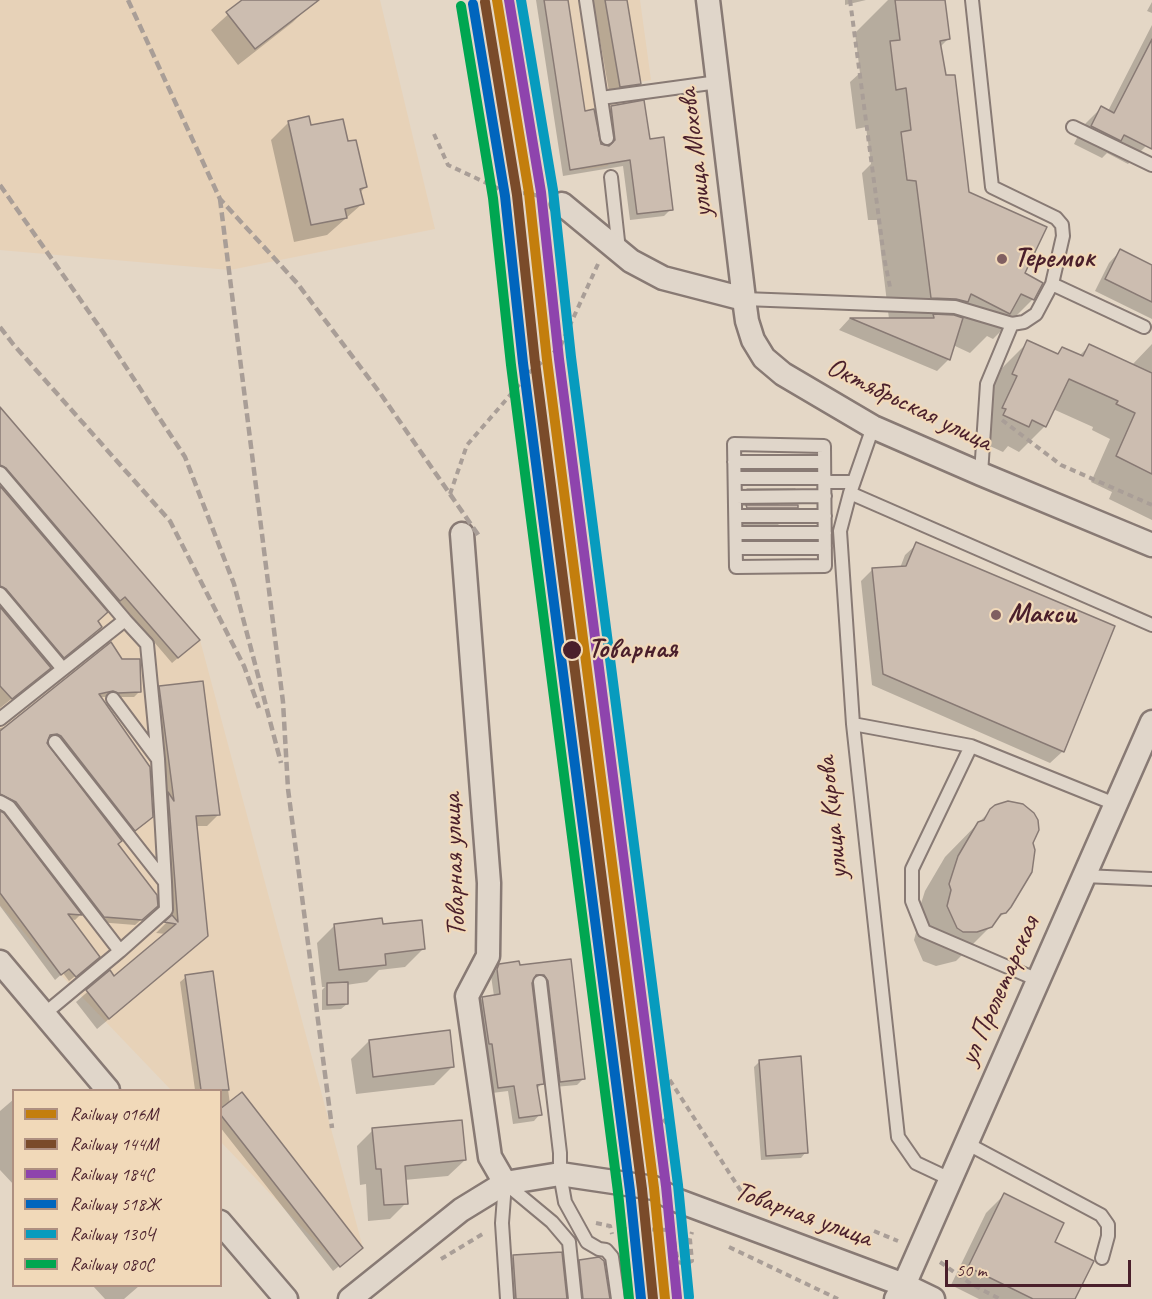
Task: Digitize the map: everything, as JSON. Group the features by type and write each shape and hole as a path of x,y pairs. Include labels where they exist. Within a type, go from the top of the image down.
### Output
{"street":[{"name":"улица Мохова","path":"708,0 744,299"},
{"path":"562,204 631,261 663,278 744,299"},
{"name":"Октябрьская улица","path":"744,299 753,340 764,358 783,374 873,427 1152,545"},
{"name":"Товарная улица","path":"462,534 489,883 488,956 467,996 490,1157 506,1183"},
{"name":"ул Пролетарская","path":"900,1292 1152,722"},
{"path":"0,962 107,1089"},
{"name":"Товарная улица","path":"350,1299 461,1210 506,1183 560,1174 654,1188 676,1200 768,1234 900,1292"},
{"path":"222,1224 286,1299"},
{"path":"900,1292 933,1299"}],"lane":[{"path":"586,0 607,138"},
{"path":"744,299 955,308 1012,324 1024,322 1036,314 1052,284 1063,236 1062,225 1056,218 992,187 972,0"},
{"path":"601,98 718,82"},
{"path":"1073,127 1152,165"},
{"path":"611,177 614,246"},
{"path":"1052,284 1144,327"},
{"path":"981,474 987,384 1012,324"},
{"name":"улица Кирова","path":"873,427 840,531 853,724 898,1137 916,1163 950,1179"},
{"path":"734,444 824,446 824,462 825,566 736,567 734,444"},
{"path":"734,462 824,462"},
{"path":"0,473 147,644 158,759 166,910 43,1015"},
{"path":"735,478 825,480 852,488 1152,624"},
{"path":"735,497 825,496"},
{"path":"735,516 825,516"},
{"path":"736,534 840,531"},
{"path":"736,548 825,548"},
{"path":"0,594 63,669"},
{"path":"3,712 125,620"},
{"path":"113,699 158,759"},
{"path":"853,724 971,746 1116,804"},
{"path":"56,742 165,882"},
{"path":"971,746 912,869 912,901 924,931 1038,980"},
{"path":"0,802 9,807 120,951"},
{"path":"1084,876 1152,879"},
{"path":"540,982 560,1153 560,1174 565,1202 587,1242 598,1249 606,1250 612,1257 618,1299"},
{"path":"966,1143 1101,1215 1108,1225 1108,1236 1102,1258"},
{"path":"506,1183 502,1223 507,1299"},
{"path":"506,1183 552,1222 569,1242 575,1299"}],"path":[{"path":"850,0 884,257"},
{"path":"434,134 448,165 510,194 529,193 562,204"},
{"path":"450,494 467,445 531,371 560,347 614,246"},
{"path":"560,347 658,1113 669,1126"},
{"path":"663,1071 768,1234"}],"shaded area":[{"path":"0,0 380,0 435,229 230,270 0,250"},
{"path":"558,0 640,0 651,80 628,84 635,137 604,141 608,166 581,170"},
{"path":"0,407 200,640 363,1248 340,1267 222,1143 222,1089 170,1089 61,975 0,905"}],"building":[{"path":"242,0 319,0 255,49 226,12"},
{"path":"544,0 568,0 585,111 594,109 601,144 609,146 615,140 611,106 644,100 650,139 664,137 673,210 637,214 630,160 570,170"},
{"path":"605,0 627,0 641,84 620,87"},
{"path":"895,0 945,0 950,39 940,41 946,75 955,75 969,192 1047,227 1025,273 1043,283 1034,300 1021,294 1010,314 971,294 968,302 931,298 916,181 907,180 901,132 911,130 906,88 896,90 890,41 900,40"},
{"path":"1152,39 1152,149 1124,135 1121,141 1091,126 1101,106 1114,113"},
{"path":"309,116 311,125 343,119 348,141 356,140 367,187 360,189 364,204 345,209 347,218 311,225 288,121"},
{"path":"1120,249 1152,265 1152,302 1105,279"},
{"path":"933,314 963,318 950,360 850,318 934,318"},
{"path":"1027,340 1058,354 1062,347 1083,356 1089,344 1152,373 1152,474 1116,456 1135,413 1116,404 1118,401 1069,379 1046,427 1032,420 1029,427 1003,415 1006,409 1002,408 1017,376 1012,374"},
{"path":"0,407 200,640 178,658 125,597 120,601 6,468 0,465"},
{"path":"0,486 108,612 98,621 102,627 64,658 6,589 0,586"},
{"path":"746,505 798,505 798,508 747,508"},
{"path":"916,542 1115,626 1064,752 883,674 872,568 906,566"},
{"path":"0,607 51,668 12,699 0,686"},
{"path":"111,642 122,659 140,659 141,692 118,693 113,691 99,694 150,767 153,817 135,831 61,736 50,735 47,743 122,841 118,844 157,895 158,906 142,920 104,917 16,802 0,794 0,731"},
{"path":"203,681 220,815 196,816 208,936 109,1019 86,990 110,970 114,976 176,924 164,922 172,915 178,922 168,792 174,801 159,686"},
{"path":"1008,801 1023,804 1034,813 1038,820 1039,830 1033,843 1035,850 1032,872 1011,907 1006,913 1001,914 992,927 977,932 963,932 957,928 947,906 951,890 949,884 958,856 978,822 984,820 995,805"},
{"path":"0,811 4,813 82,915 68,914 100,957 76,977 69,969 61,975 0,893"},
{"path":"382,918 383,924 422,920 425,949 385,954 386,965 339,970 334,924"},
{"path":"571,959 585,1079 560,1082 548,981 544,975 536,975 532,983 544,1084 537,1085 542,1115 519,1118 514,1086 498,1088 482,997 500,994 497,969 499,964 519,961 520,965"},
{"path":"213,971 229,1090 201,1089 185,975"},
{"path":"348,982 348,1004 327,1005 327,983"},
{"path":"450,1030 454,1067 373,1077 369,1040"},
{"path":"801,1056 808,1153 766,1156 759,1060"},
{"path":"242,1092 363,1248 340,1267 222,1117 222,1107"},
{"path":"462,1120 466,1160 405,1166 408,1204 384,1205 381,1169 376,1169 372,1128"},
{"path":"1004,1193 1064,1223 1055,1242 1094,1261 1075,1299 1033,1299 968,1267"},
{"path":"562,1252 567,1299 516,1299 513,1255"},
{"path":"599,1257 604,1261 610,1299 583,1299 579,1260"}],"railway":[{"path":"128,0 220,199 297,283 380,393 479,536"},
{"path":"0,185 103,332 185,457 234,584 281,763"},
{"path":"220,199 283,702 288,789 332,1128"},
{"path":"0,327 170,521 244,666 259,708"}],"rail line":[{"name":"016М","path":"497,0 529,193 547,360 654,1188 665,1299"},
{"name":"184С","path":"509,0 541,192 559,359 666,1186 677,1298"},
{"name":"130Ч","path":"521,0 553,190 571,357 678,1185 689,1297"},
{"name":"144М","path":"485,2 517,195 535,362 642,1189 653,1299"},
{"name":"518Ж","path":"473,4 505,196 523,363 630,1191 641,1299"},
{"name":"080С","path":"461,6 493,198 511,365 618,1192 629,1299"}],"place":[{"name":"Теремок","path":"1002,259"},
{"name":"Макси","path":"996,615"},
{"name":"Товарная","path":"572,650"}]}
